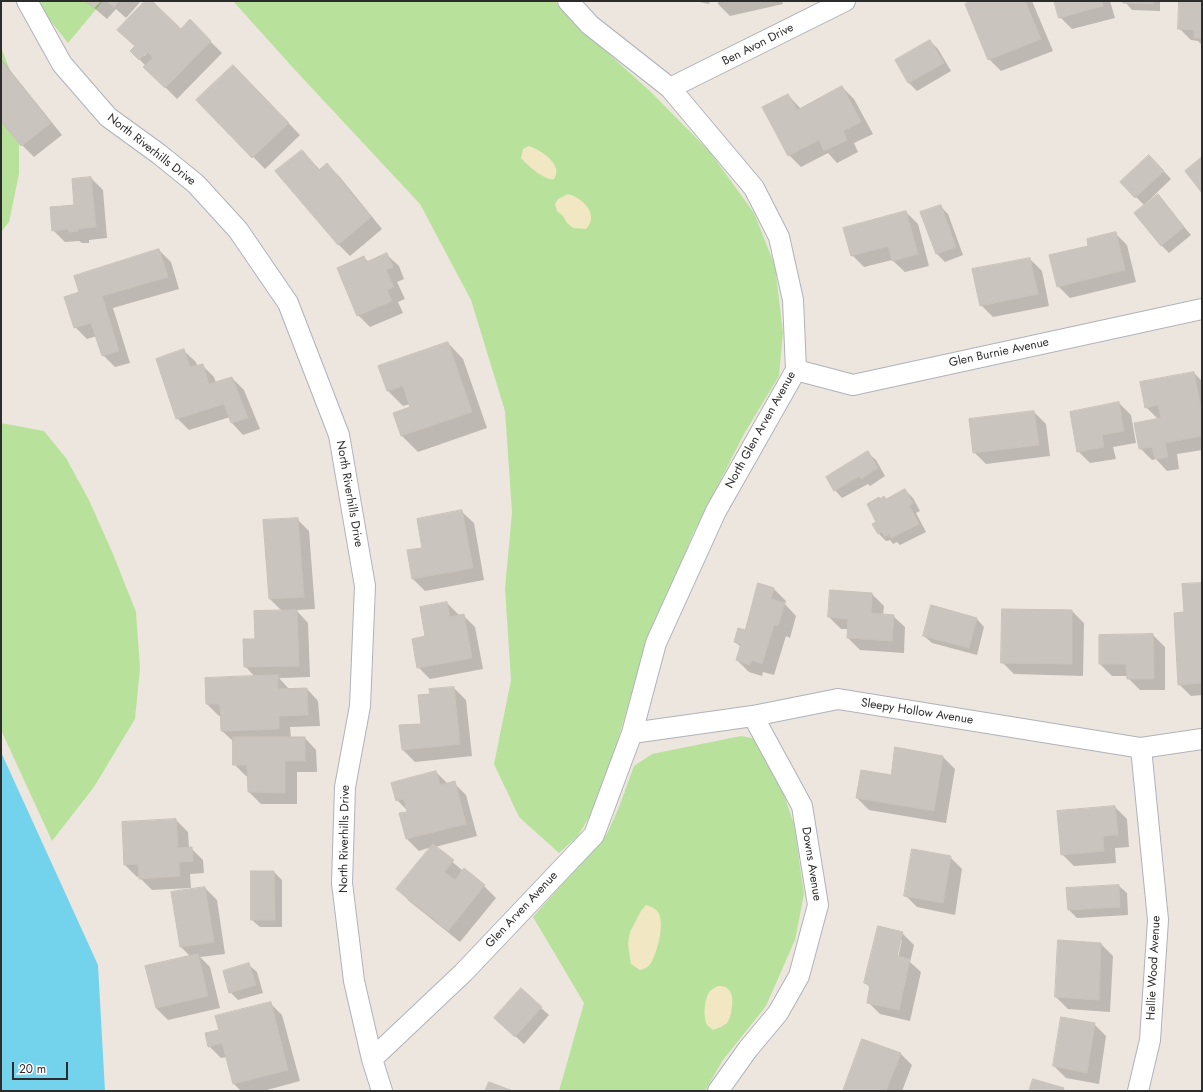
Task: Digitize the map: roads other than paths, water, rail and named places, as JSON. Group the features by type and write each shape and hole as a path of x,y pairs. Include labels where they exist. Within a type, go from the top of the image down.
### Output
{"street":[{"name":"North Riverhills Drive","path":"27,1 62,64 108,118 159,154 196,184 238,230 288,303 339,436 365,586 360,706 345,787 342,883 354,981 372,1059 382,1091"},
{"name":"North Glen Arven Avenue","path":"568,1 590,25 670,88 754,188 779,237 793,300 796,370 716,511 656,643 632,733"},
{"name":"Ben Avon Drive","path":"670,88 845,1"},
{"name":"Glen Burnie Avenue","path":"796,370 853,385 1202,309"},
{"name":"Sleepy Hollow Avenue","path":"632,733 753,716 838,699 1141,748 1202,739"},
{"name":"Downs Avenue","path":"718,1091 748,1049 778,1013 799,976 818,905 802,806 753,716"},
{"name":"Glen Arven Avenue","path":"372,1059 463,973 594,835 632,733"},
{"name":"Hallie Wood Avenue","path":"1138,1091 1150,1040 1158,920 1141,748"}],"water":[{"path":"1,752 98,965 105,1091 1,1091"}]}
